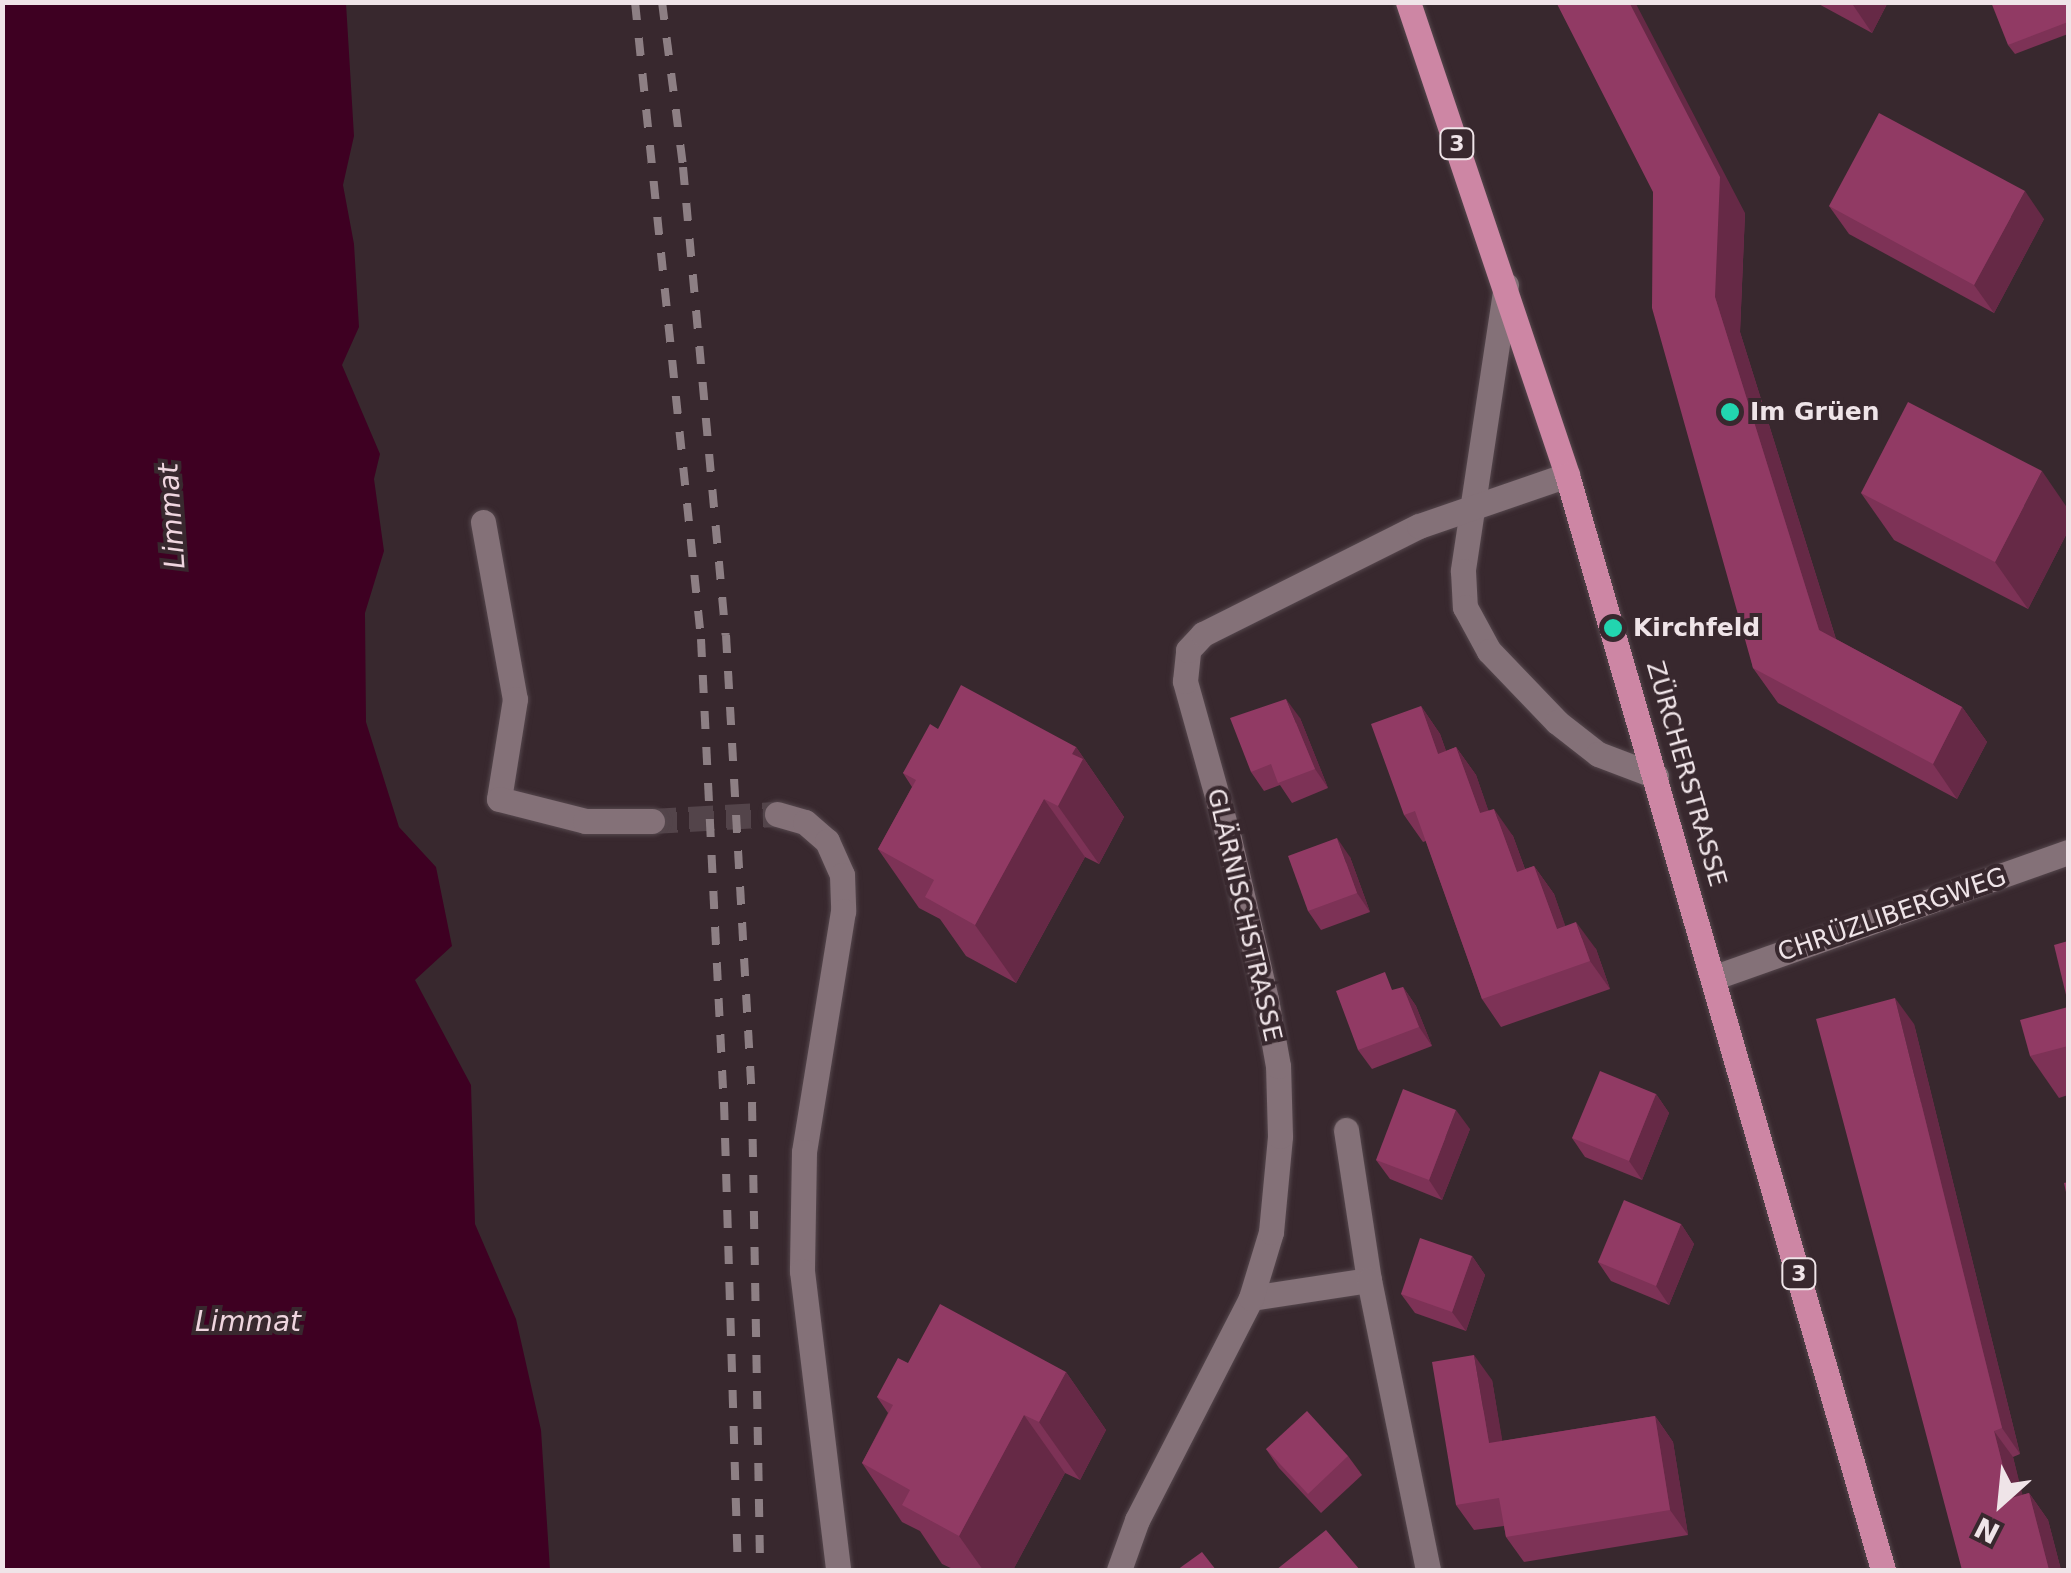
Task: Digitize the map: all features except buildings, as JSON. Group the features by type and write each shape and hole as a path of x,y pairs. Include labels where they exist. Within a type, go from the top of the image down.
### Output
{"main road":[{"name":"ZÜRCHERSTRASSE","path":"1408,2 1567,476 1715,977 1877,1569"}],"street":[{"path":"1506,285 1462,592 1478,638 1557,722 1598,754 1656,776"},
{"name":"GLÄRNISCHSTRASSE","path":"1119,1570 1137,1520 1251,1298 1271,1232 1280,1136 1278,1066 1266,1000 1230,839 1185,681 1188,650 1203,634 1419,526 1567,476"},
{"path":"483,522 514,699 499,799 584,821 652,821"},
{"path":"777,814 805,822 827,841 842,875 843,911 804,1152 802,1270 838,1570"},
{"name":"CHRÜZLIBERGWEG","path":"1715,977 2068,852"},
{"path":"1346,1130 1369,1280 1428,1570"},
{"path":"1251,1298 1369,1280"}],"water":[{"name":"Limmat","path":"3,2 346,3 354,136 343,185 354,244 359,327 342,365 380,454 374,479 384,551 365,613 366,722 399,827 436,867 452,946 415,980 471,1085 475,1224 516,1319 541,1430 550,1570 3,1570"}],"tunnel":[{"path":"652,821 777,814"}],"railway":[{"path":"635,2 701,639 724,1102 738,1570"},
{"path":"662,2 683,167 726,635 752,1103 760,1570"}],"place":[{"name":"Im Grüen","path":"1730,412"},
{"name":"Kirchfeld","path":"1613,628"}]}
